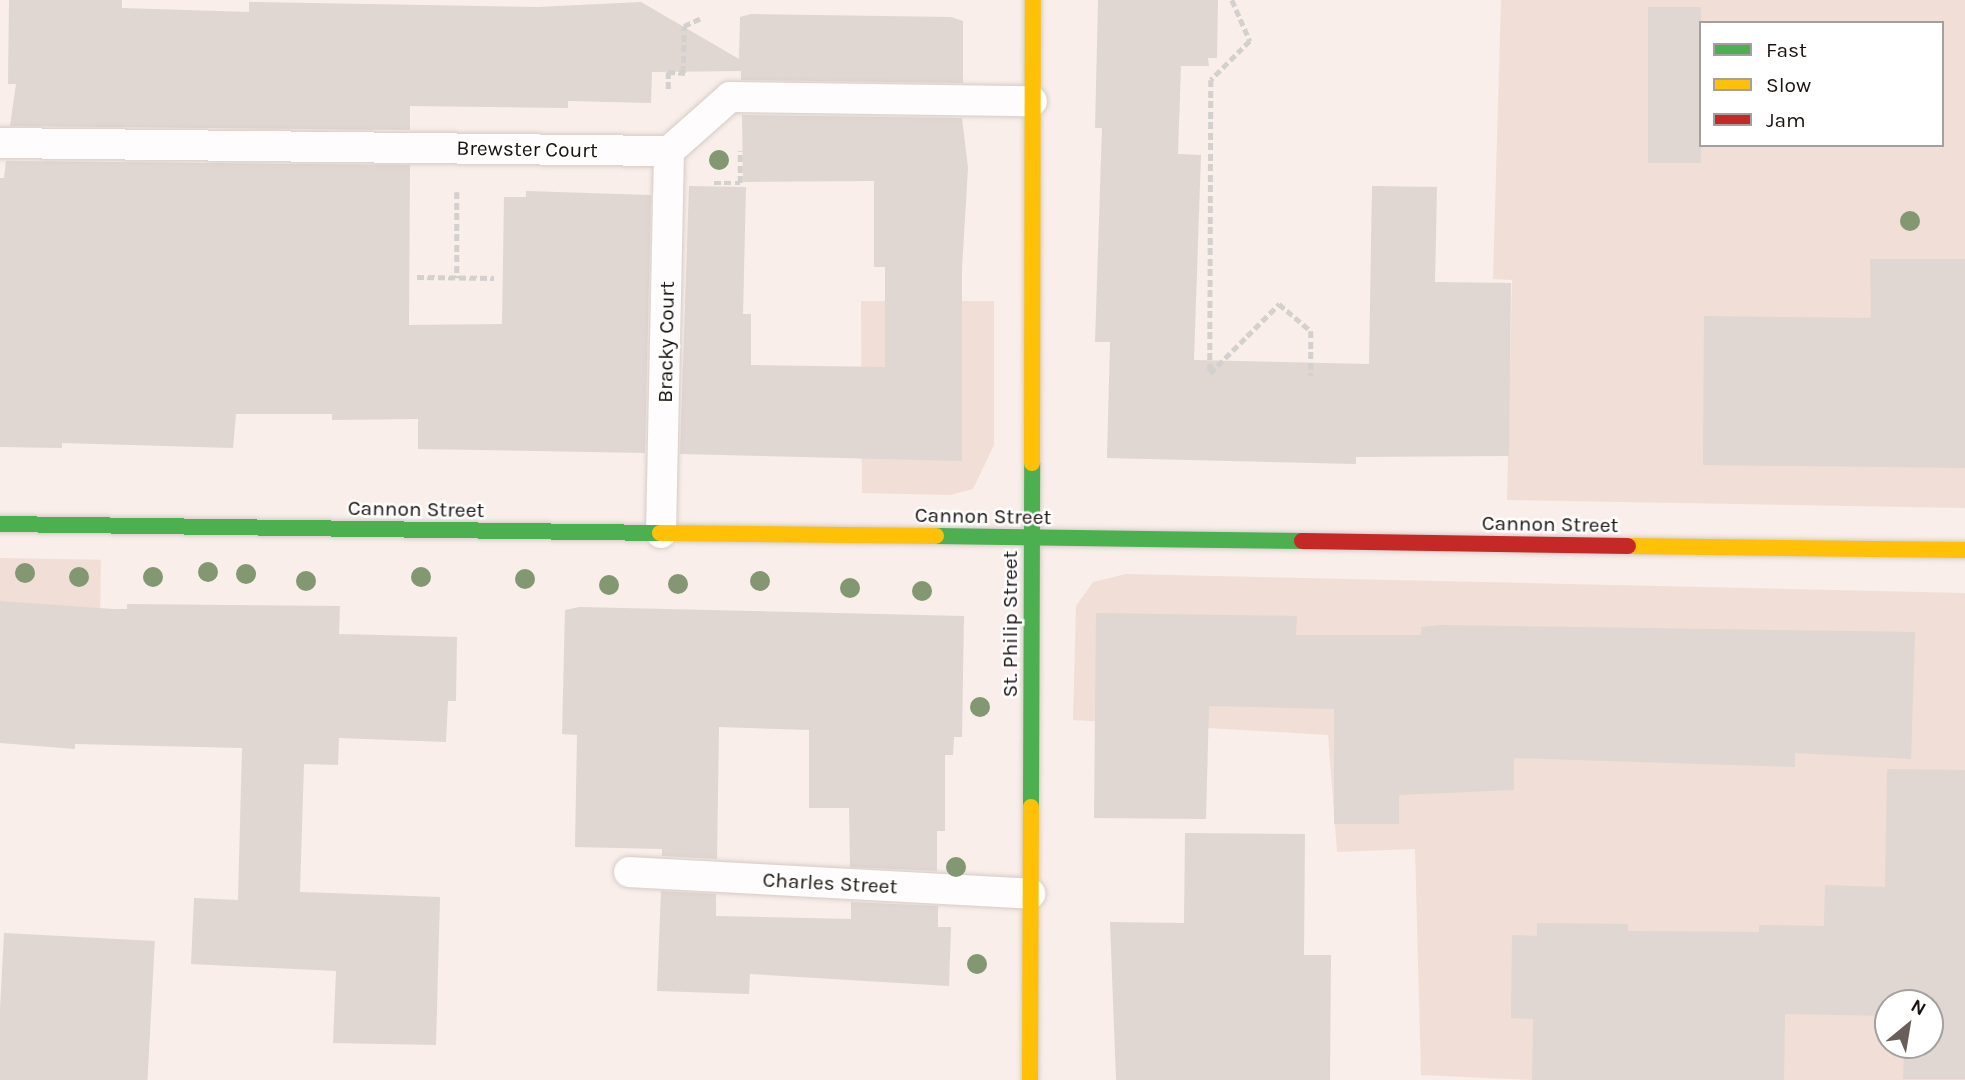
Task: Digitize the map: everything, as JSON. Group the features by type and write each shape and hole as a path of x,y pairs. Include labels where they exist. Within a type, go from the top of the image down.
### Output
{"main road":[{"name":"St. Philip Street","path":"1030,1080 1033,0"},
{"name":"Cannon Street","path":"0,524 1965,550"}],"lane":[{"path":"669,151 730,97 1032,101"},
{"name":"Brewster Court","path":"0,143 669,151"},
{"name":"Bracky Court","path":"661,533 669,151"},
{"name":"Charles Street","path":"629,872 1030,894"}],"path":[{"path":"1232,0 1250,41 1211,80 1210,373 1279,304 1311,331 1311,376"},
{"path":"683,73 684,26 701,18"},
{"path":"668,99 668,72 696,73"},
{"path":"699,183 740,183 740,142"},
{"path":"457,181 457,278"},
{"path":"417,277 494,278"}],"shaded area":[{"path":"1501,0 1965,0 1965,508 1507,500 1512,280 1493,279"},
{"path":"861,301 994,301 994,445 973,489 950,495 862,493"},
{"path":"0,558 101,560 98,741 0,739"},
{"path":"1126,574 1965,593 1965,1080 1534,1080 1421,1075 1415,849 1337,852 1328,735 1073,720 1076,606 1093,582"}],"building":[{"path":"9,0 122,0 122,8 249,12 249,2 538,7 641,2 739,59 740,17 751,14 951,17 963,21 963,83 741,80 741,71 652,72 651,103 568,101 568,108 410,106 410,130 10,126 16,84 8,84"},
{"path":"1098,0 1218,0 1217,58 1208,58 1209,66 1181,66 1178,154 1201,155 1194,360 1369,364 1372,186 1437,187 1435,282 1511,283 1509,456 1356,457 1356,464 1107,458 1110,342 1095,342 1102,128 1095,128"},
{"path":"1648,7 1701,7 1701,163 1648,163"},
{"path":"742,115 962,118 968,168 962,268 962,461 680,454 689,186 746,187 743,314 751,314 751,365 885,367 885,267 874,267 874,181 743,182"},
{"path":"6,161 410,165 409,325 502,324 504,197 526,197 526,191 651,195 645,453 418,449 418,419 332,420 332,414 236,414 233,448 62,443 62,448 0,447 0,178 4,178"},
{"path":"1870,259 1965,259 1965,468 1703,465 1704,316 1871,318"},
{"path":"0,601 113,609 127,609 127,604 340,606 339,634 457,637 456,701 448,701 446,742 339,738 338,765 304,764 300,892 440,897 436,1045 333,1043 336,971 191,964 194,898 238,900 242,748 75,744 75,749 0,743"},
{"path":"579,607 964,616 962,737 954,737 953,755 945,755 945,831 937,831 937,871 850,867 849,808 809,808 809,730 719,727 717,859 662,856 662,849 575,847 577,735 562,734 565,610"},
{"path":"1096,613 1297,616 1296,635 1421,635 1421,627 1441,625 1915,632 1911,759 1795,753 1795,767 1514,758 1514,790 1399,795 1399,824 1334,824 1334,709 1209,706 1206,819 1094,818"},
{"path":"1887,769 1965,770 1965,1079 1903,1079 1904,1059 1944,1059 1944,989 1874,989 1874,1016 1785,1014 1784,1080 1532,1080 1533,1019 1511,1018 1512,935 1537,936 1537,923 1628,924 1628,931 1759,932 1759,925 1824,926 1825,885 1885,887"},
{"path":"1185,833 1305,834 1304,955 1331,955 1330,1080 1116,1080 1110,922 1184,923"},
{"path":"661,891 716,894 716,916 851,919 851,902 938,906 938,927 951,927 949,986 750,974 749,994 657,991"},
{"path":"4,933 155,941 148,1080 0,1080"}],"traffic: fast":[{"path":"1031,807 1032,463"},
{"path":"0,524 660,533"},
{"path":"936,536 1302,541"}],"traffic: slow":[{"path":"1032,463 1033,0"},
{"path":"660,533 936,536"},
{"path":"1628,546 1965,550"},
{"path":"1030,1080 1031,807"}],"traffic: jam":[{"path":"1302,541 1628,546"}]}
